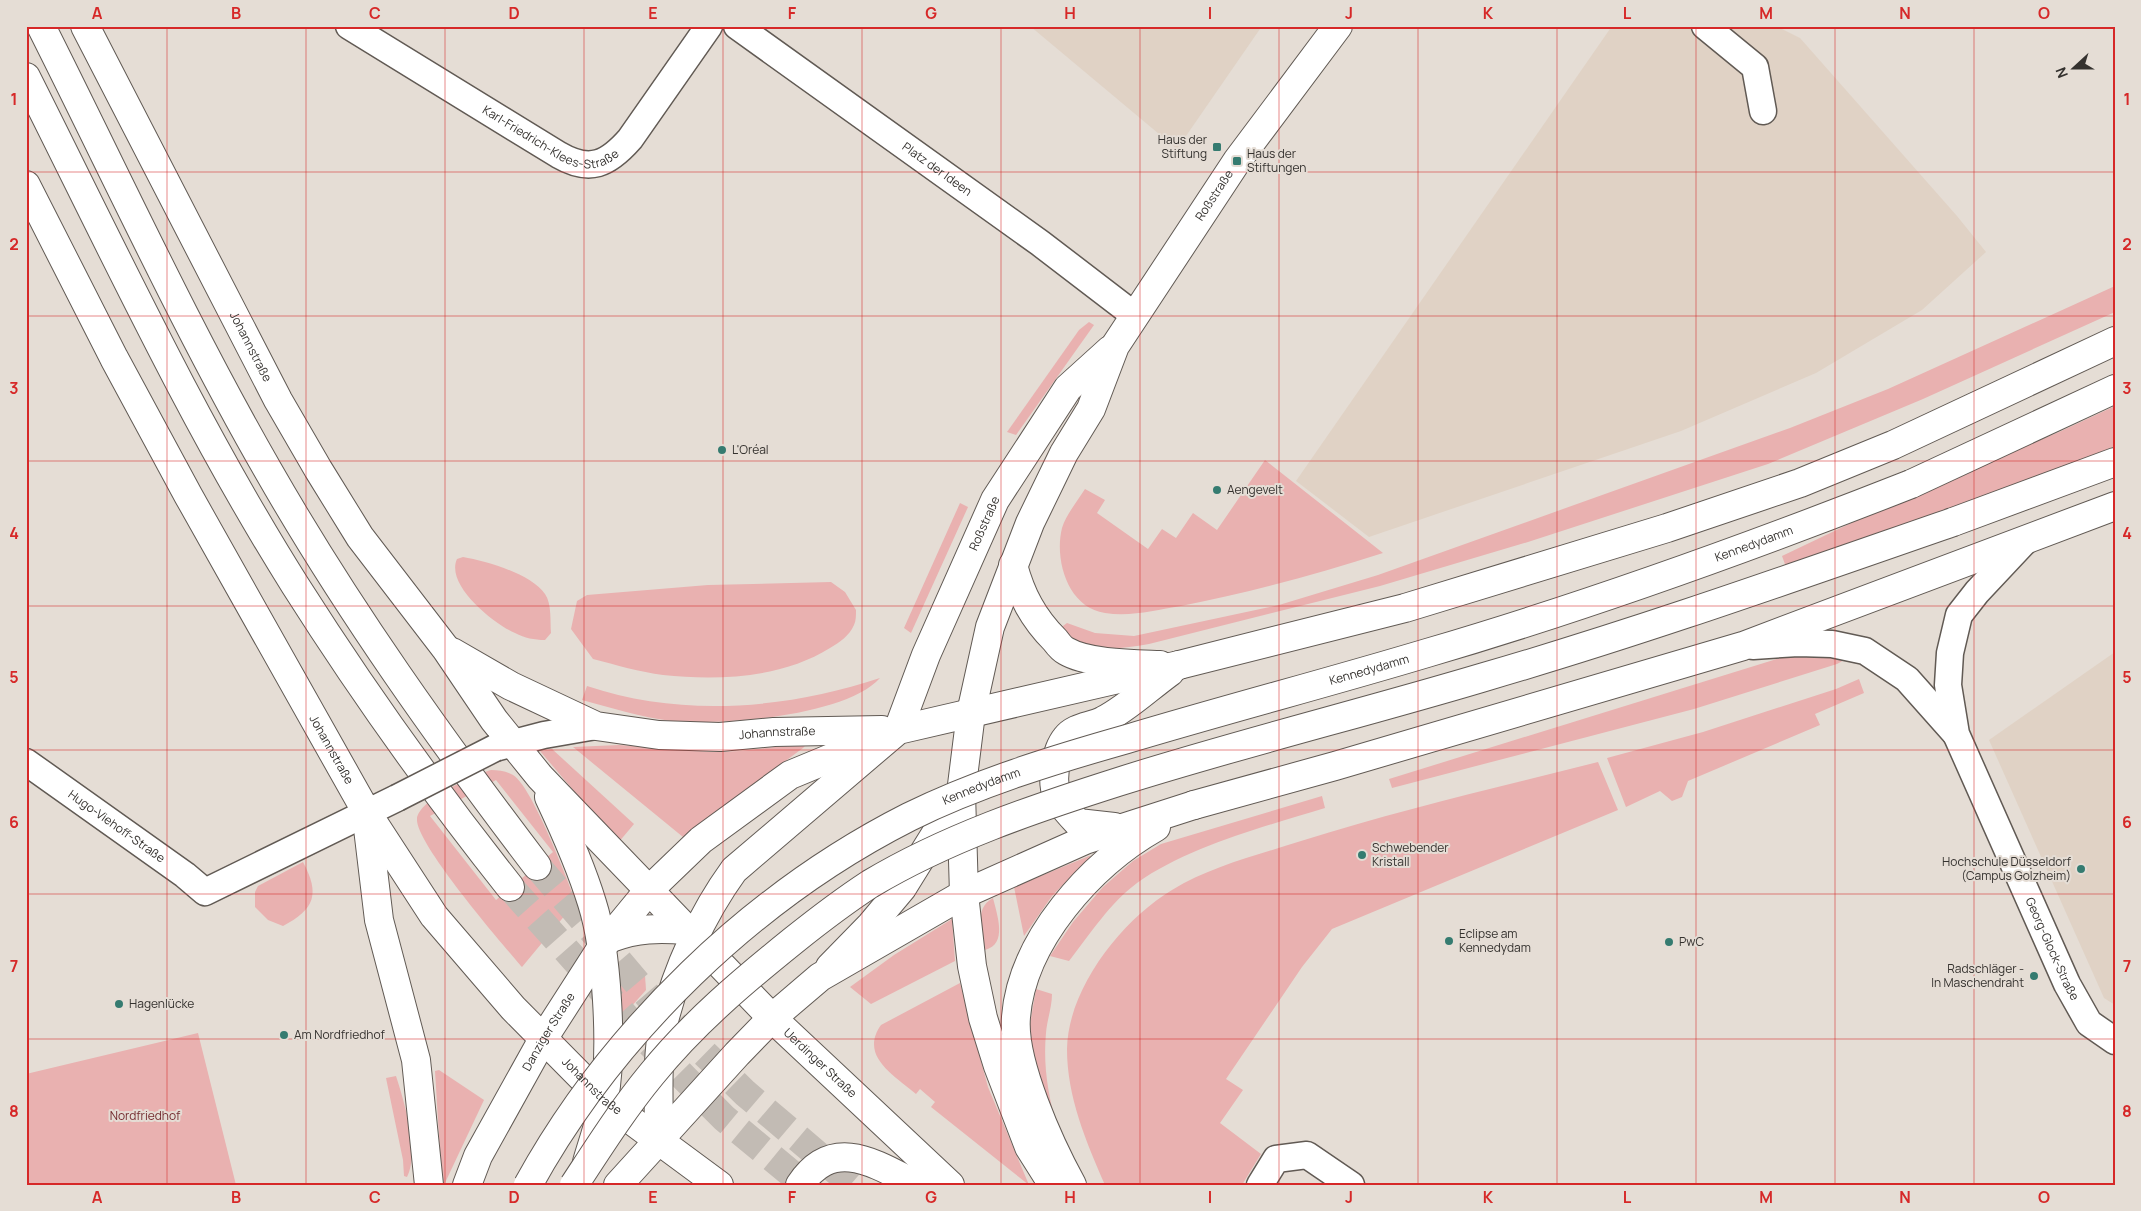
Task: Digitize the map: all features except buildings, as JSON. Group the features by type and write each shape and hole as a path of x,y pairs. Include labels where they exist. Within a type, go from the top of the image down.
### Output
{"main road":[{"path":"41,26 204,353 269,472 339,586 479,789 537,866"},
{"name":"Johannstraße","path":"85,26 278,400 360,537 446,649 504,746 540,778 690,934"},
{"name":"Roßstraße","path":"964,894 961,793 971,713 990,627 1040,501 1090,409 1115,346 1134,315 1237,161 1338,26"},
{"path":"26,77 173,371 290,576 444,804 510,887"},
{"name":"Johannstraße","path":"27,190 114,358 367,813 434,916 513,1008 604,1100 658,1139"},
{"path":"649,890 701,840 790,775 898,730 1179,665 1404,608 1668,528 1790,486 1893,445 2114,341"},
{"name":"Roßstraße","path":"898,730 926,654 995,500 1068,388 1115,346"},
{"name":"Kennedydamm","path":"528,1185 563,1126 598,1078 660,1006 723,944 825,866 910,817 959,796 1052,761 1428,653 1572,608 1784,534 1911,484 2115,389"},
{"path":"574,1185 651,1075 717,1004 759,967 836,907 870,884 922,856 976,831 1048,804 1167,767 1512,668 1728,600 1953,522 2115,462"},
{"path":"820,977 964,894 1044,857 1194,805 1335,766 1743,646 2024,542 2115,506"},
{"path":"1013,565 1020,592 1028,607 1044,629 1066,651 1122,664 1179,665"},
{"name":"Johannstraße","path":"446,649 511,686 596,726 659,735 720,737 774,732 898,730"},
{"path":"1124,828 1078,823 1060,804 1054,792 1052,779 1057,757 1066,737 1078,729 1104,721 1179,665"},
{"path":"658,1139 660,1056 664,1022 690,934 734,870 898,730"},
{"name":"Johannstraße","path":"540,778 566,834 606,943 608,1055 604,1100 581,1185"},
{"path":"618,1185 658,1139 772,1018 820,977 872,925 902,888 961,793"},
{"path":"1072,1185 1059,1162 1033,1102 1017,1044 1016,1017 1026,969 1060,911 1085,882 1114,856 1149,831 1194,805"},
{"name":"Johannstraße","path":"367,813 379,920 416,1060 428,1185"},
{"name":"Danziger Straße","path":"467,1185 478,1156 543,1039 606,943 649,890"},
{"path":"964,894 972,966 983,1018 998,1066 1029,1147 1053,1185"},
{"path":"606,943 631,931 649,928 690,934"},
{"name":"Uerdinger Straße","path":"690,934 772,1018 950,1185"},
{"path":"658,1139 719,1185"},
{"path":"800,1185 808,1173 821,1162 840,1157 862,1159 917,1185"}],"street":[{"name":"Karl-Friedrich-Klees-Straße","path":"349,26 560,155 582,166 602,162 617,154 630,139 710,26"},
{"name":"Platz der Ideen","path":"737,26 1040,243 1134,315"},
{"path":"1705,26 1754,67 1763,111"},
{"name":"Georg-Glock-Straße","path":"2024,542 1976,592 1959,615 1950,653 1948,685 1956,734 2067,984 2089,1024 2115,1041"},
{"name":"Georg-Glock-Straße","path":"1743,646 1798,643 1832,644 1865,651 1907,679 1956,734"},
{"name":"Johannstraße","path":"205,892 504,746 596,726"},
{"name":"Hugo-Viehoff-Straße","path":"26,762 185,874 205,892"},
{"path":"1260,1185 1276,1160 1307,1154 1351,1185"}],"shaded area":[{"path":"1030,26 1262,26 1177,149"},
{"path":"1612,26 1776,26 1800,38 1957,216 1986,252 1922,310 1816,373 1681,431 1369,537 1296,481"},
{"name":"Hochschule Düsseldorf (Campus Golzheim)","path":"2115,652 2115,1005 2104,998 1989,740"}],"green space":[{"path":"2115,286 2115,312 1923,399 1768,464 1528,542 1380,586 1149,644 1124,648 1102,648 1081,642 1059,629 1067,623 1095,633 1134,636 1279,605 1378,575 1790,428 1888,389"},
{"path":"1089,322 1094,325 1016,435 1007,432 1079,330"},
{"path":"2115,406 2115,446 2061,468 1786,567 1782,556 1914,493 2059,432"},
{"path":"1265,460 1383,553 1308,576 1257,589 1143,613 1105,613 1092,609 1073,592 1062,568 1060,541 1066,518 1085,489 1105,500 1097,513 1148,549 1162,529 1176,538 1193,513 1217,530"},
{"path":"960,503 968,507 911,633 904,628"},
{"path":"463,557 508,570 530,580 545,594 550,608 551,633 545,640 519,635 495,621 474,602 458,580 455,569 457,559"},
{"path":"831,582 845,592 856,610 855,622 847,636 830,648 791,666 749,675 706,678 663,675 593,659 571,629 577,601 587,595 708,585"},
{"path":"1824,654 1846,659 1837,664 1694,709 1392,788 1389,779 1783,657"},
{"path":"880,678 863,691 840,701 812,710 750,720 720,722 671,721 637,715 582,700 587,686 623,696 660,703 734,706 808,697"},
{"path":"1859,679 1864,693 1815,714 1820,725 1688,781 1682,797 1672,801 1660,791 1626,807 1607,758 1703,732 1836,689"},
{"path":"801,744 805,746 683,837 573,747 619,745 714,752"},
{"path":"552,749 634,824 618,843 540,751"},
{"path":"1598,762 1618,810 1332,929 1302,967 1226,1079 1243,1090 1220,1123 1261,1154 1242,1185 1105,1185 1079,1118 1070,1084 1067,1049 1070,1026 1087,980 1101,958 1117,937 1153,903 1172,890 1203,874 1252,856 1412,809"},
{"path":"491,770 505,772 513,775 521,783 539,814 576,902 522,967 444,871 420,831 417,819 420,811 437,796","holes":["496,780 553,852 496,900 430,816"]},
{"path":"1322,796 1325,808 1203,848 1157,870 1137,883 1118,900 1069,961 1050,956 1073,922 1103,887 1133,861 1161,844"},
{"path":"1091,856 1052,896 1024,936 1014,887"},
{"path":"303,862 312,883 313,892 308,907 294,920 283,926 268,920 255,907 255,892 258,886"},
{"path":"993,898 999,935 997,942 985,950 981,928 981,914 983,908"},
{"path":"952,919 955,961 871,1004 850,987 894,955"},
{"path":"638,970 645,975 646,990 622,1017 621,978"},
{"path":"960,983 988,1087 1029,1185 931,1107 935,1102 920,1089 916,1094 898,1080 882,1064 877,1055 874,1046 875,1036 881,1025"},
{"path":"1036,989 1052,994 1046,1033 1045,1057 1049,1092 1057,1126 1039,1098 1029,1030"},
{"name":"Nordfriedhof","path":"198,1033 236,1185 26,1185 26,1074"},
{"path":"439,1070 484,1100 444,1185 442,1185 435,1071"},
{"path":"396,1076 411,1141 411,1167 407,1177 404,1176 403,1160 386,1078"}],"tunnel":[{"path":"537,866 662,1012 745,1093 853,1185"},
{"path":"510,887 641,1034 724,1118 805,1185"}],"place":[{"name":"Haus der Stiftung","path":"1217,147"},
{"name":"Haus der Stiftungen","path":"1237,161"},
{"name":"L'Oréal","path":"722,450"},
{"name":"Aengevelt","path":"1217,490"},
{"name":"Schwebender Kristall","path":"1362,855"},
{"name":"Hochschule Düsseldorf (Campus Golzheim)","path":"2081,869"},
{"name":"Eclipse am Kennedydam","path":"1449,941"},
{"name":"PwC","path":"1669,942"},
{"name":"Radschläger - In Maschendraht","path":"2034,976"},
{"name":"Hagenlücke","path":"119,1004"},
{"name":"Am Nordfriedhof","path":"284,1035"}]}
